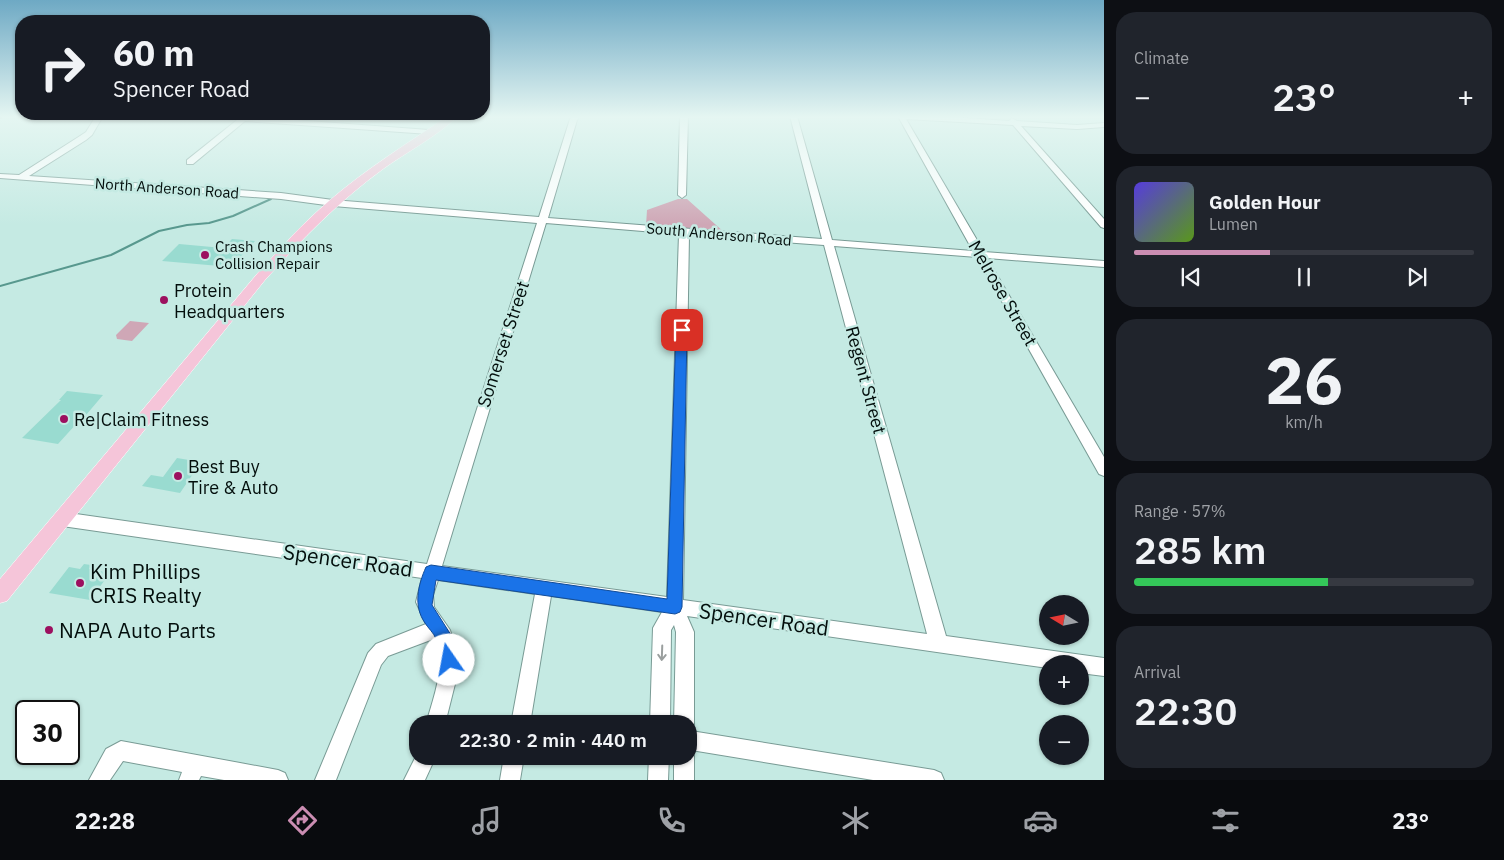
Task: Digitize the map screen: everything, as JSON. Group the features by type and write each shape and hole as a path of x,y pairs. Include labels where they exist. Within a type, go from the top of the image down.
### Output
{"main road":[{"path":"0,594 276,260 334,203 400,152"}],"street":[{"path":"21,177 59,152"},
{"path":"190,162 202,152"},
{"name":"Somerset Street","path":"437,715 449,669 446,642 424,605 425,595 564,152"},
{"path":"682,195 683,152"},
{"name":"Regent Street","path":"803,152 939,644"},
{"name":"Melrose Street","path":"921,152 1104,470"},
{"path":"1040,152 1104,225"},
{"name":"North Anderson Road","path":"0,176 281,196 334,203"},
{"name":"South Anderson Road","path":"334,203 1104,264"},
{"path":"684,230 675,607 685,632 684,715"},
{"name":"Spencer Road","path":"62,519 1039,658"},
{"path":"522,715 544,588"},
{"path":"660,715 662,628 675,607"},
{"path":"325,780 374,659 382,650 439,628"},
{"name":"Spencer Road","path":"1089,665 1104,667"},
{"path":"697,742 855,774 934,780"},
{"path":"100,780 113,756 121,751 193,772 278,780"},
{"path":"414,780 422,765"},
{"path":"510,780 512,765"},
{"path":"658,780 659,765"},
{"path":"684,765 684,780"}],"shaded area":[{"path":"678,199 687,199 725,233 646,226 647,210"},
{"path":"130,321 149,323 132,341 117,339 116,335"}],"building":[{"name":"Crash Champions Collision Repair","path":"232,239 255,241 231,267 162,261 179,244 223,248"},
{"name":"Re|Claim Fitness","path":"67,391 103,395 81,424 77,423 58,444 22,438 61,400 59,400"},
{"name":"Best Buy Tire & Auto","path":"177,458 201,462 180,493 142,486 151,475 163,477"},
{"name":"Kim Phillips CRIS Realty","path":"84,564 91,565 89,569 110,573 90,600 49,593 69,567 80,569"}],"waterway":[{"path":"0,286 111,255 159,231 187,225 209,223 233,216 271,199"}],"place":[{"name":"Crash Champions Collision Repair","path":"205,255"},
{"name":"Protein Headquarters","path":"164,300"},
{"name":"Re|Claim Fitness","path":"64,419"},
{"name":"Best Buy Tire & Auto","path":"178,476"},
{"name":"Kim Phillips CRIS Realty","path":"80,583"},
{"name":"NAPA Auto Parts","path":"49,630"}],"route":[{"path":"449,660 443,635 429,616 424,605 431,572 675,607 682,330"}]}
